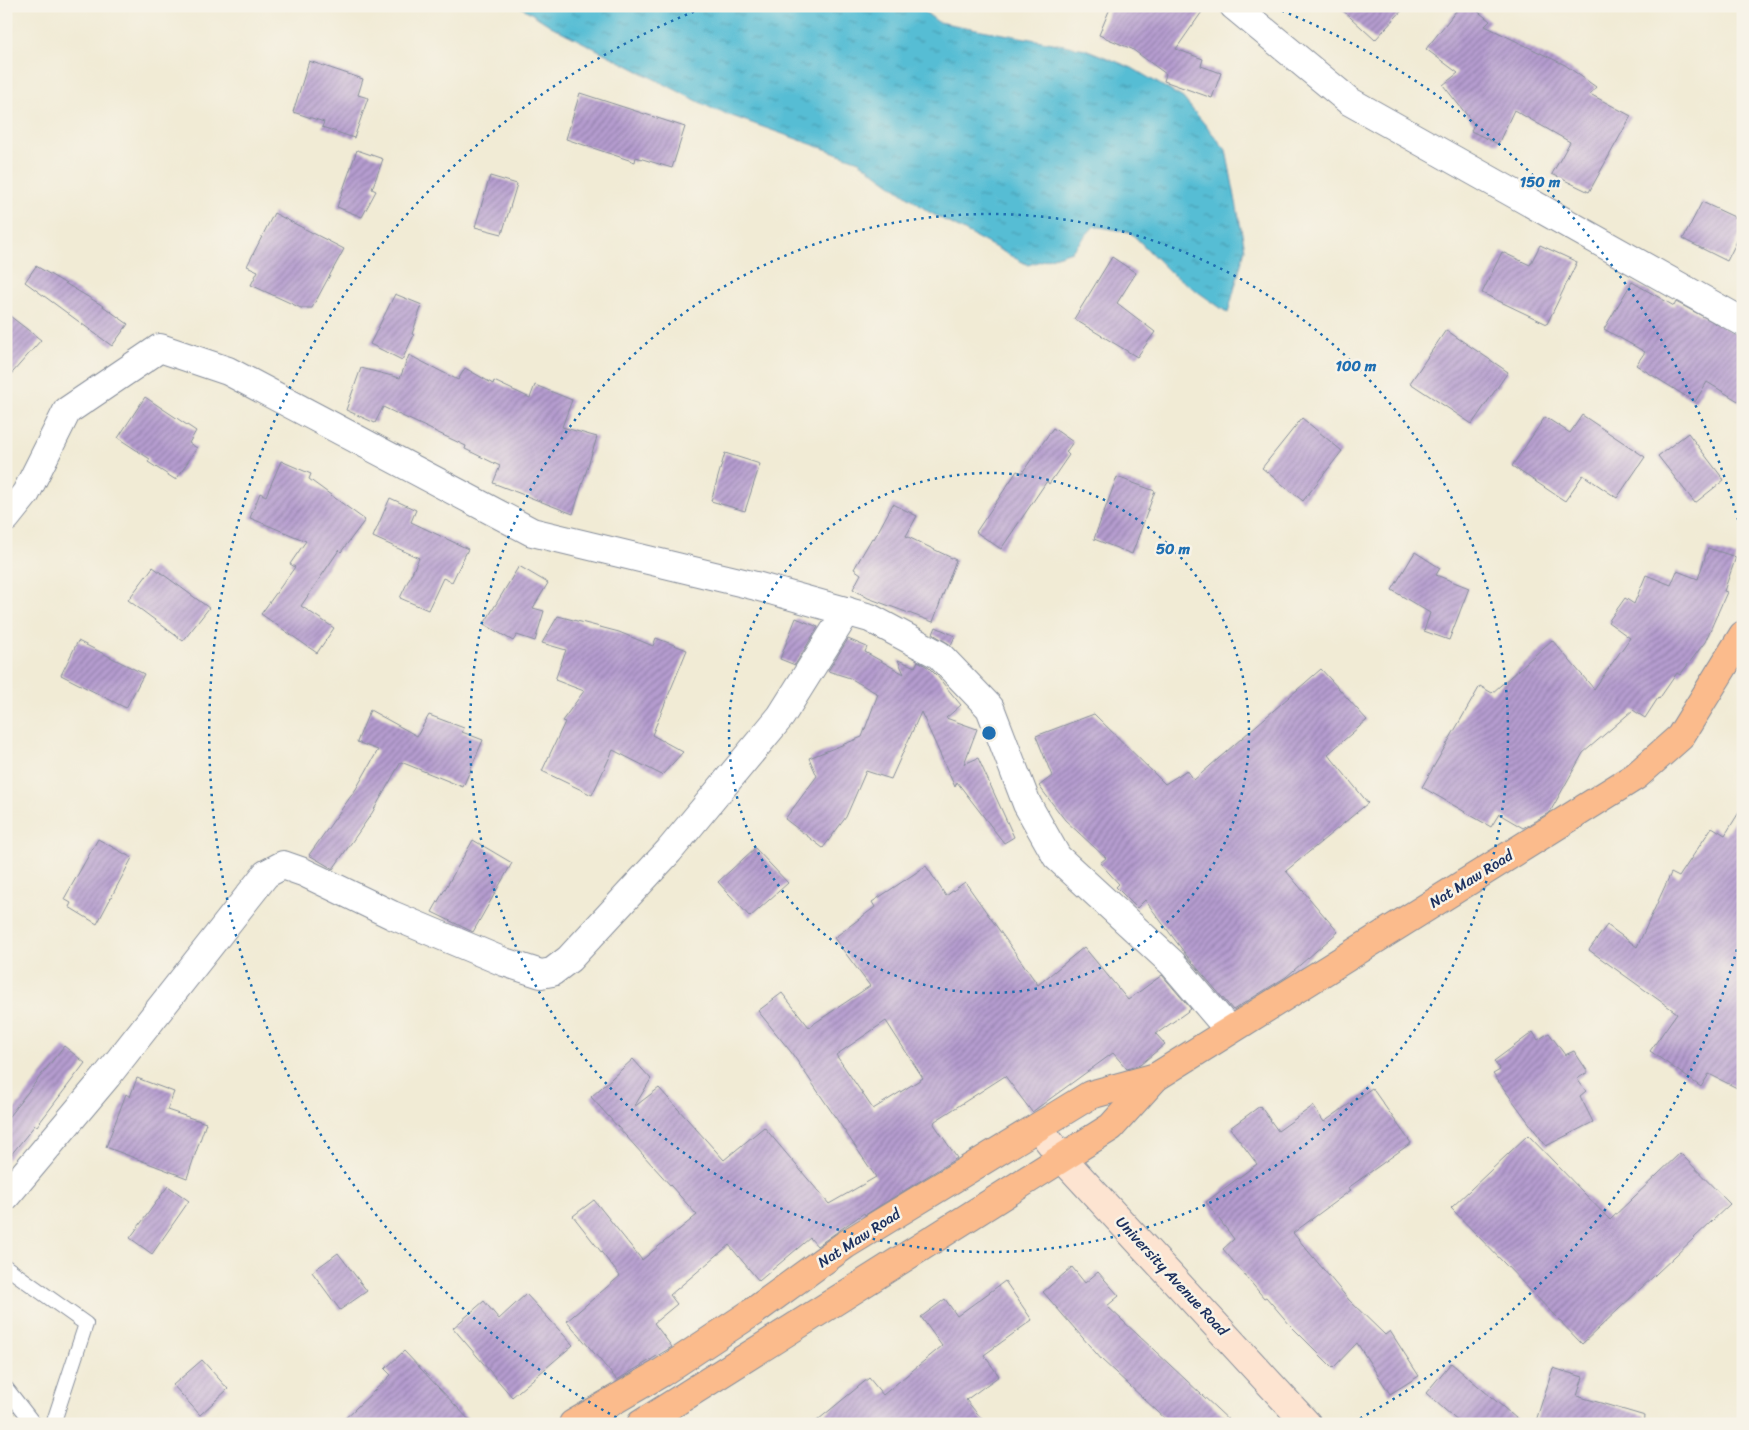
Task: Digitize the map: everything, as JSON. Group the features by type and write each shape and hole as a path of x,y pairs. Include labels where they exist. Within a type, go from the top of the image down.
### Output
{"main road":[{"name":"Nat Maw Road","path":"641,1424 1111,1127 1156,1077 1636,776 1680,737 1743,635"},
{"name":"Nat Maw Road","path":"573,1424 661,1373 752,1312 845,1245 1090,1095 1156,1077"},
{"name":"University Avenue Road","path":"1038,1127 1062,1158 1307,1424"}],"street":[{"path":"1234,6 1349,101 1743,322"},
{"path":"6,518 26,493 67,411 160,348 228,371 532,532 756,586 870,618 939,655 990,708 1027,804 1057,858 1172,964 1229,1030"},
{"path":"6,1196 107,1076 266,874 283,865 303,872 392,915 504,962 541,974 552,972 569,959 669,851 781,716 846,611"}],"lane":[{"path":"6,1268 86,1324 53,1424"},
{"path":"6,1388 34,1424"}],"water":[{"path":"520,6 917,6 938,22 1085,49 1132,68 1183,98 1226,150 1245,249 1228,313 1171,273 1130,232 1094,226 1072,251 1028,265 929,212 859,161 715,110 551,26"}],"building":[{"path":"1111,6 1206,6 1176,49 1203,59 1201,66 1221,73 1212,98 1164,81 1166,74 1132,49 1099,35"},
{"path":"1338,6 1406,6 1375,40"},
{"path":"1460,6 1471,6 1490,21 1485,26 1565,65 1596,87 1590,94 1631,116 1589,192 1552,174 1570,142 1514,110 1498,144 1471,131 1474,124 1443,85 1458,73 1426,49"},
{"path":"309,61 363,79 358,95 368,98 354,138 322,127 324,122 293,112"},
{"path":"580,93 685,127 672,168 636,157 635,162 566,139"},
{"path":"357,150 383,159 372,189 376,191 362,217 337,207"},
{"path":"490,176 517,184 502,234 475,227"},
{"path":"1702,202 1743,221 1743,229 1727,261 1683,239"},
{"path":"274,213 344,249 312,308 301,308 251,285 258,271 247,266"},
{"path":"1540,245 1577,262 1547,324 1482,293 1502,252 1530,265"},
{"path":"1112,257 1136,273 1117,303 1155,332 1137,357 1074,319"},
{"path":"36,266 100,304 128,324 112,346 25,282"},
{"path":"1632,282 1674,306 1676,302 1743,338 1743,404 1707,382 1695,402 1636,365 1645,352 1604,329"},
{"path":"395,294 422,305 412,334 414,335 402,360 370,344"},
{"path":"6,313 41,340 6,380"},
{"path":"1446,330 1508,372 1472,424 1410,383"},
{"path":"409,355 458,380 465,368 493,384 494,381 530,398 535,385 572,400 562,427 597,437 573,514 493,483 500,466 465,449 466,446 383,407 375,423 346,410 361,368 400,378"},
{"path":"145,397 196,431 189,443 197,448 176,480 148,462 150,459 118,438"},
{"path":"1582,415 1645,457 1617,498 1583,475 1565,501 1512,466 1545,417 1570,433"},
{"path":"1302,418 1342,451 1303,501 1262,468"},
{"path":"1053,428 1073,442 1066,452 1069,455 1049,484 1047,481 1001,549 976,532 1017,471 1022,473"},
{"path":"1688,433 1724,480 1695,503 1658,456"},
{"path":"725,453 760,464 745,511 711,501"},
{"path":"281,461 311,474 309,479 365,520 341,552 339,550 301,606 334,628 317,653 261,614 295,567 290,564 306,541 250,518 260,493 266,496"},
{"path":"1117,477 1155,491 1132,554 1094,539"},
{"path":"390,498 416,510 411,522 468,549 452,582 443,578 428,610 400,598 419,558 373,537"},
{"path":"893,504 917,516 906,536 956,560 933,622 868,598 853,589 861,574 854,569 872,538 874,539"},
{"path":"1708,548 1736,557 1724,591 1727,592 1705,642 1680,675 1677,673 1645,718 1633,710 1583,753 1550,812 1523,828 1499,814 1491,827 1422,787 1480,686 1492,693 1552,640 1594,689 1630,638 1608,622 1625,598 1634,604 1646,575 1671,585 1677,571 1698,579"},
{"path":"1415,552 1440,568 1436,575 1469,588 1449,640 1424,631 1430,613 1392,590"},
{"path":"519,566 548,583 533,608 544,611 535,641 517,635 513,641 484,624"},
{"path":"153,567 209,608 183,641 128,600"},
{"path":"558,616 619,632 653,646 656,638 687,650 652,735 683,752 662,775 613,750 592,795 542,771 565,722 562,721 584,691 555,680 566,650 542,643"},
{"path":"796,618 818,627 795,665 780,659"},
{"path":"936,627 955,636 951,645 933,634"},
{"path":"848,639 867,647 865,652 904,674 898,660 915,667 918,661 937,676 961,705 946,718 977,729 964,764 978,758 1014,837 1004,843 957,782 955,787 921,712 891,779 866,771 846,817 823,848 785,819 817,776 809,758 862,737 878,694 850,678 828,671"},
{"path":"78,641 144,674 126,708 61,675"},
{"path":"1321,669 1367,720 1328,754 1368,803 1286,871 1338,932 1286,977 1233,1010 1187,956 1145,900 1137,908 1116,887 1119,884 1100,863 1106,858 1065,820 1039,786 1052,776 1036,736 1094,714 1165,784 1187,770 1194,780"},
{"path":"370,710 417,736 429,715 464,728 462,732 483,740 463,787 401,762 372,813 333,869 309,855 356,789 378,750 357,742"},
{"path":"1743,806 1743,1091 1709,1074 1701,1087 1650,1051 1677,1013 1589,950 1607,925 1637,947 1671,873 1679,877 1712,827 1725,835"},
{"path":"98,839 132,858 97,924 69,907 71,903 64,899"},
{"path":"473,840 512,863 473,932 432,912"},
{"path":"755,848 788,883 750,917 718,882"},
{"path":"926,866 946,896 965,882 1038,985 1084,947 1128,1000 1162,975 1191,1009 1156,1034 1165,1044 1140,1065 1127,1069 1113,1053 1032,1112 1005,1076 935,1121 934,1124 957,1158 865,1215 864,1213 817,1246 810,1238 759,1281 729,1245 670,1295 677,1304 654,1323 672,1347 617,1380 567,1321 620,1276 573,1216 594,1200 642,1260 697,1215 591,1097 633,1059 651,1079 634,1107 659,1088 724,1160 764,1127 829,1204 876,1177 791,1052 758,1011 782,993 809,1027 870,986 834,938 875,907 872,902","holes":["886,1021 923,1078 873,1109 836,1055"]},
{"path":"1533,1032 1538,1040 1549,1033 1565,1055 1574,1051 1588,1072 1577,1079 1586,1091 1580,1096 1593,1122 1546,1146 1493,1074 1500,1070 1494,1061"},
{"path":"64,1046 85,1063 37,1126 35,1125 6,1161 6,1120"},
{"path":"137,1078 174,1092 167,1110 206,1123 187,1178 106,1147 126,1094 130,1097"},
{"path":"1372,1088 1411,1143 1348,1188 1351,1190 1293,1233 1349,1300 1385,1335 1390,1331 1419,1376 1390,1394 1357,1343 1333,1368 1290,1325 1266,1297 1264,1298 1223,1249 1234,1239 1206,1202 1257,1164 1230,1128 1260,1106 1278,1131 1313,1106 1324,1122"},
{"path":"1528,1135 1610,1220 1680,1153 1730,1204 1582,1344 1451,1208"},
{"path":"168,1186 189,1201 152,1254 130,1238"},
{"path":"338,1253 367,1291 340,1310 312,1272"},
{"path":"1072,1267 1085,1283 1098,1272 1119,1296 1107,1306 1233,1424 1171,1424 1102,1360 1043,1292"},
{"path":"1005,1281 1032,1320 984,1355 999,1376 966,1400 986,1424 813,1424 869,1378 883,1395 942,1346 921,1317 945,1299 957,1316"},
{"path":"526,1294 573,1345 512,1397 453,1328 484,1301 499,1319"},
{"path":"404,1351 473,1424 339,1424 391,1375 385,1369"},
{"path":"202,1360 228,1389 200,1415 173,1385"},
{"path":"1451,1363 1523,1424 1461,1424 1426,1393"},
{"path":"1553,1368 1583,1377 1577,1396 1645,1416 1644,1424 1535,1424"}]}
